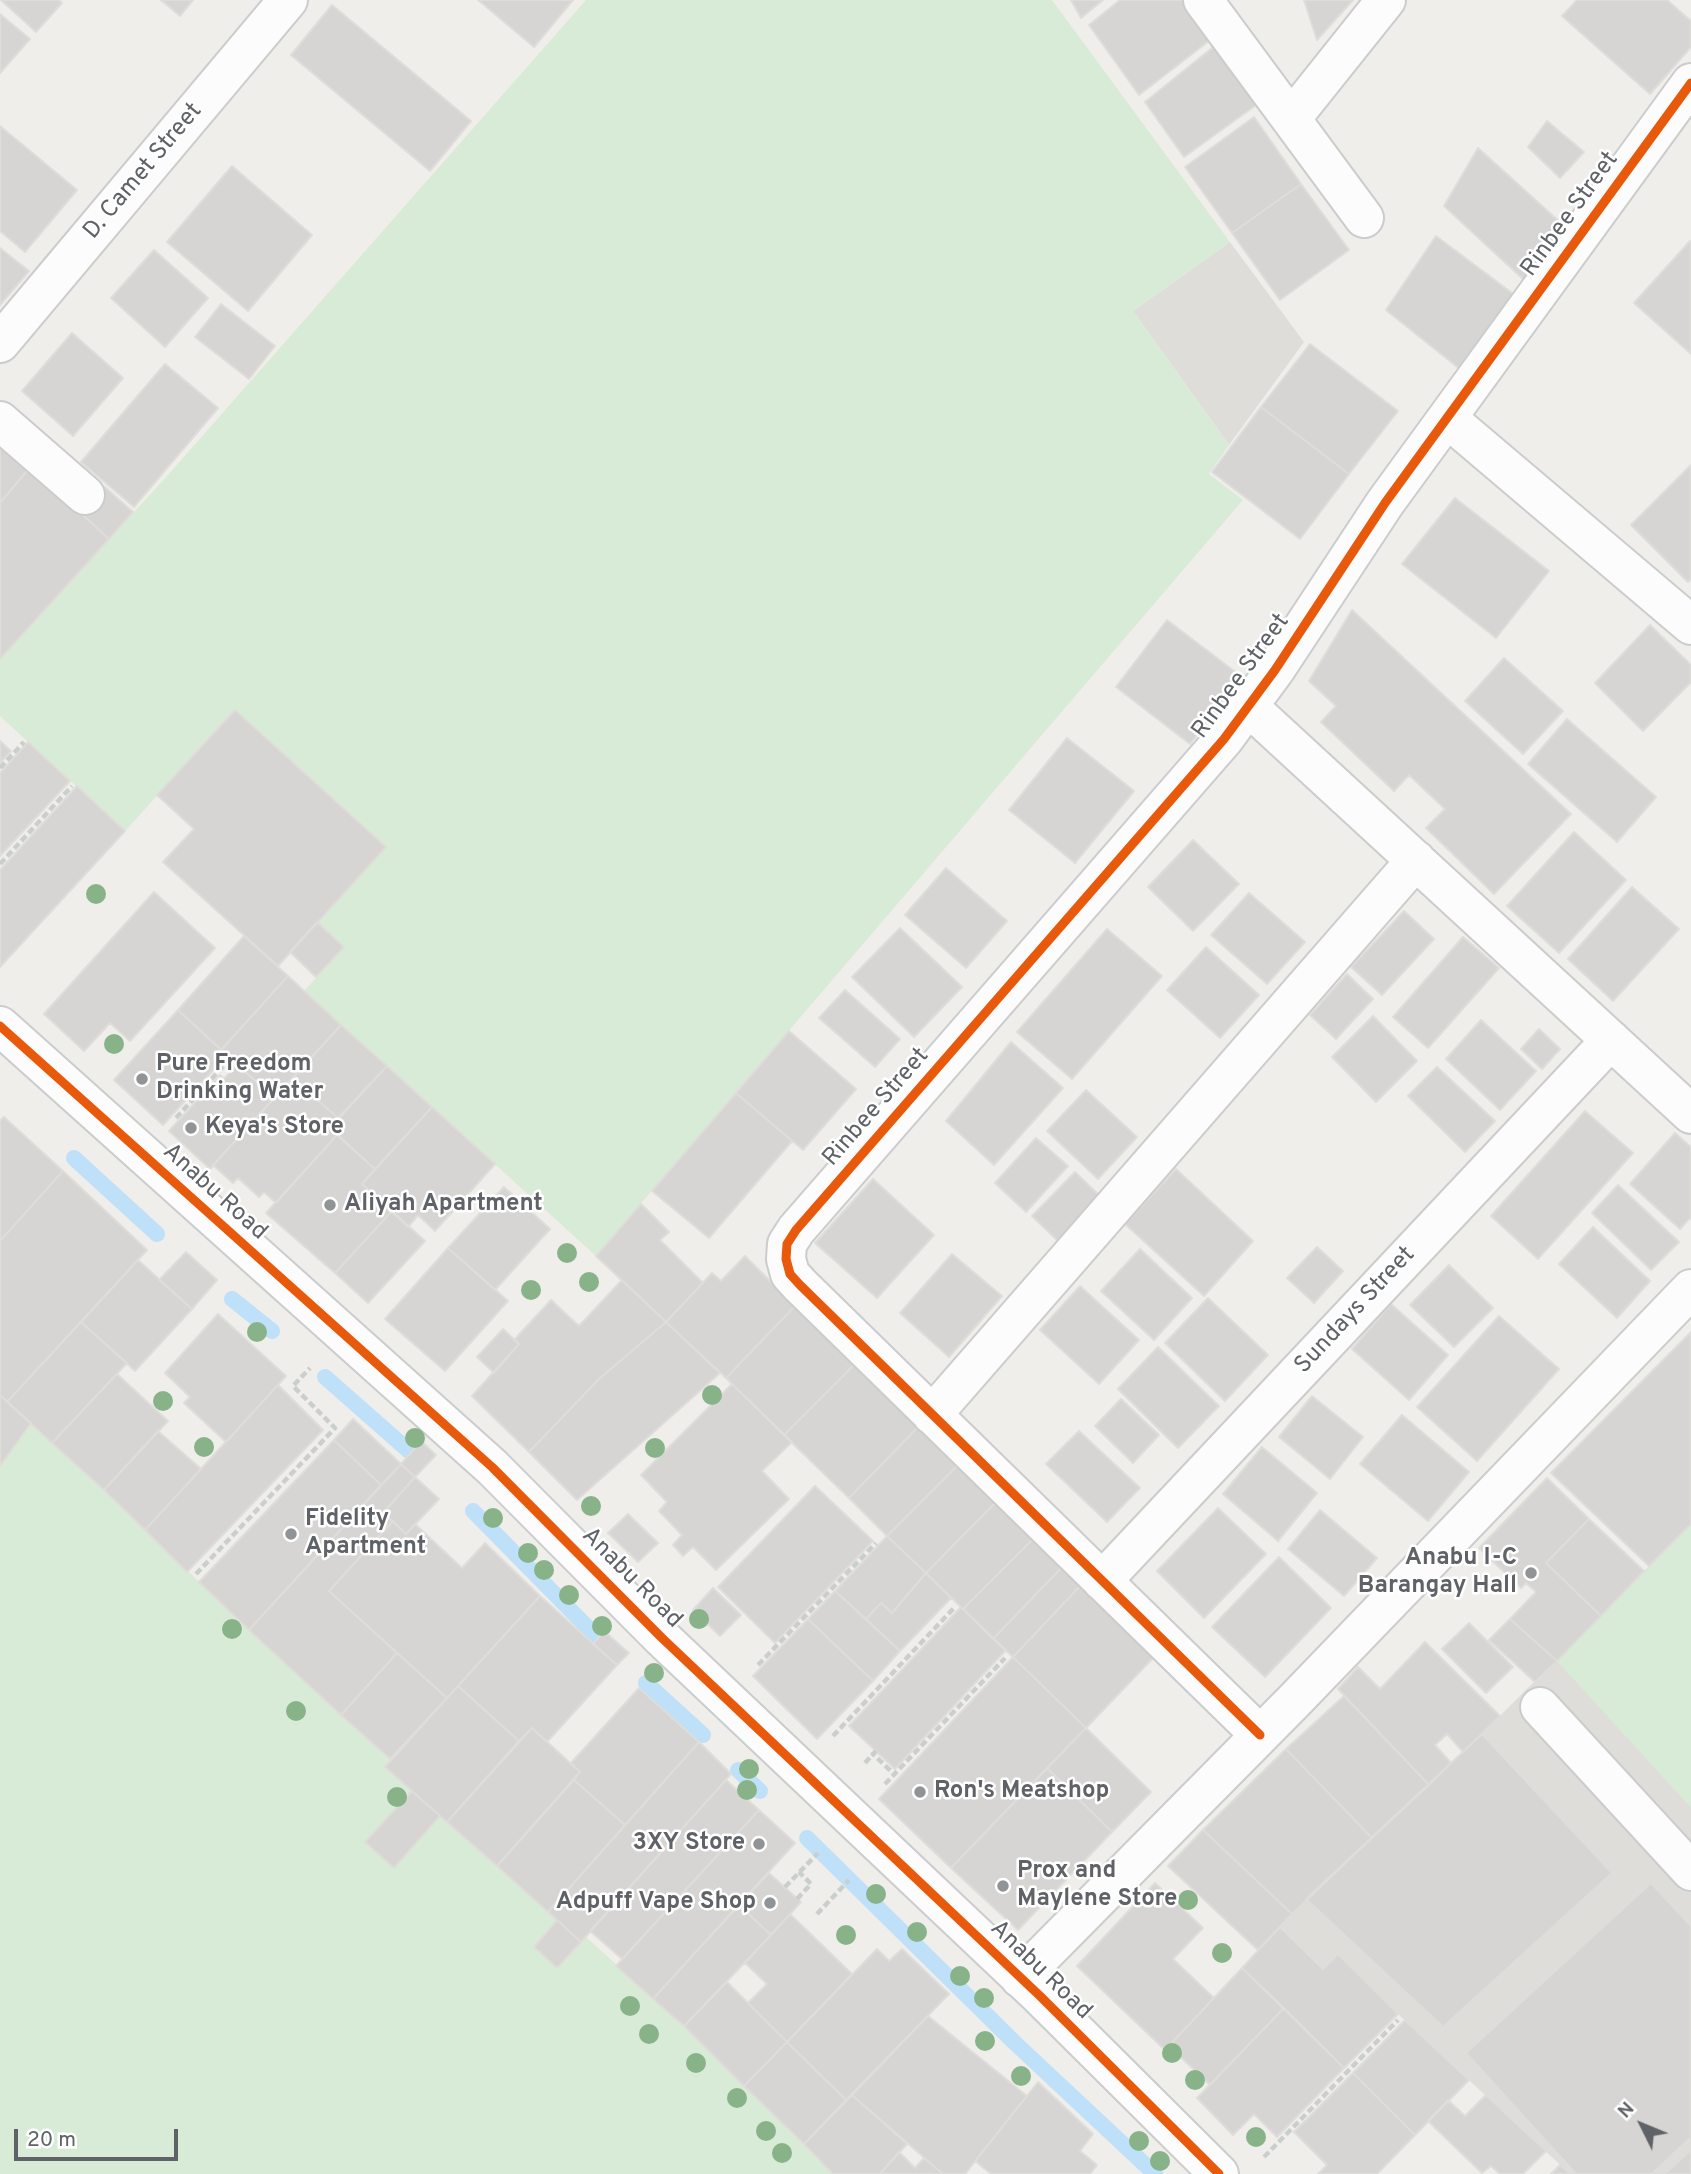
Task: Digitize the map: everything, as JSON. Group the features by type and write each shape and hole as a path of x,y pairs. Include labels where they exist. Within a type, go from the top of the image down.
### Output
{"street":[{"name":"D. Camet Street","path":"0,343 288,0"},
{"path":"1203,0 1364,218"},
{"path":"1291,119 1386,0"},
{"name":"Rinbee Street","path":"932,1415 790,1274 786,1259 787,1244 796,1230 1249,707 1370,524 1691,83"},
{"path":"1447,418 1691,625"},
{"path":"0,421 85,495"},
{"path":"1249,707 1691,1114"},
{"path":"1260,1735 932,1415 1416,860"},
{"name":"Anabu Road","path":"0,1026 483,1459 662,1638 1020,1978 1219,2174"},
{"name":"Sundays Street","path":"1102,1581 1611,1040"},
{"path":"1020,1978 1260,1735 1691,1289"},
{"path":"1540,1707 1691,1871"}],"path":[{"path":"0,768 24,742"},
{"path":"0,864 72,786"},
{"path":"175,1119 227,1062"},
{"path":"196,1574 335,1428 293,1386 343,1333"},
{"path":"750,1674 876,1543"},
{"path":"845,1723 954,1608"},
{"path":"868,1760 875,1753 896,1773 1005,1658"},
{"path":"785,1887 810,1860"},
{"path":"797,1899 811,1884 799,1872"},
{"path":"817,1914 842,1888"},
{"path":"1256,2165 1398,2020"}],"shaded area":[{"path":"1230,242 1304,342 1229,445 1133,311"},
{"path":"1691,1524 1691,2174 1570,2174 1398,2014 1339,1954 1323,1969 1280,1927 1306,1899 1482,1734"}],"green space":[{"path":"586,0 1052,0 1230,242 1133,311 1229,445 1209,474 1243,500 596,1256 304,991 344,947 317,922 386,846 235,710 125,831 0,716 0,659 168,475"},
{"path":"31,1423 249,1630 390,1759 385,1767 581,1941 586,1937 684,2026 833,2174 0,2174 0,1466"},
{"path":"1691,1524 1691,1808 1557,1661"}],"building":[{"path":"1,0 59,0 62,3 36,32"},
{"path":"161,0 193,0 180,16"},
{"path":"478,0 573,0 534,47"},
{"path":"1071,0 1103,0 1081,18"},
{"path":"1120,0 1186,0 1214,37 1139,95 1089,25"},
{"path":"1304,0 1353,0 1317,40"},
{"path":"1577,0 1667,0 1691,21 1691,47 1650,94 1562,16"},
{"path":"332,5 471,121 430,171 291,55"},
{"path":"0,14 30,39 0,73"},
{"path":"1217,44 1259,103 1184,157 1145,102"},
{"path":"1254,117 1301,184 1232,233 1185,167"},
{"path":"1547,121 1584,152 1560,178 1528,147"},
{"path":"0,126 77,190 25,252 0,231"},
{"path":"1478,148 1562,224 1524,280 1444,206"},
{"path":"232,166 312,235 248,311 167,242"},
{"path":"1301,184 1349,250 1280,300 1232,233"},
{"path":"1436,236 1516,296 1461,370 1386,310"},
{"path":"1691,242 1691,354 1634,303"},
{"path":"0,248 29,271 0,305"},
{"path":"154,250 208,298 165,347 111,298"},
{"path":"221,304 275,346 249,379 195,337"},
{"path":"72,333 123,378 73,436 22,391"},
{"path":"1310,344 1398,411 1349,474 1261,407"},
{"path":"165,364 218,408 134,507 81,462"},
{"path":"1261,407 1349,474 1300,539 1212,472"},
{"path":"0,440 30,467 0,503"},
{"path":"1691,465 1691,579 1688,582 1631,525"},
{"path":"30,467 109,539 0,659 0,503"},
{"path":"105,487 133,512 109,539 81,513"},
{"path":"1455,498 1549,571 1496,638 1402,564"},
{"path":"1352,610 1571,814 1494,894 1426,828 1445,809 1409,775 1394,791 1321,722 1336,706 1309,681"},
{"path":"1167,620 1242,677 1190,744 1116,687"},
{"path":"1650,625 1691,665 1691,682 1643,731 1595,683"},
{"path":"1504,658 1563,711 1523,754 1465,701"},
{"path":"235,710 386,847 278,966 163,862 194,829 157,795"},
{"path":"1567,719 1656,797 1617,842 1528,764"},
{"path":"1067,738 1134,791 1075,863 1009,810"},
{"path":"0,741 11,751 0,763"},
{"path":"28,742 70,781 0,856 0,773"},
{"path":"77,786 125,831 0,967 0,870"},
{"path":"1574,832 1626,880 1559,953 1507,906"},
{"path":"1193,840 1239,884 1193,931 1148,887"},
{"path":"946,868 1007,921 966,968 905,915"},
{"path":"1632,887 1679,929 1613,1001 1568,959"},
{"path":"154,892 215,948 130,1041 110,1023 84,1051 44,1014"},
{"path":"1249,893 1305,942 1267,984 1211,935"},
{"path":"1404,911 1434,939 1382,995 1351,967"},
{"path":"317,922 344,947 316,977 290,952"},
{"path":"900,928 962,987 914,1037 852,977"},
{"path":"1107,929 1162,976 1072,1079 1017,1032"},
{"path":"244,936 288,976 221,1050 178,1010"},
{"path":"1463,937 1499,968 1428,1048 1393,1017"},
{"path":"1206,947 1259,995 1220,1038 1167,990"},
{"path":"1347,974 1373,999 1336,1039 1310,1015"},
{"path":"288,976 341,1025 274,1098 221,1050"},
{"path":"845,990 900,1039 875,1067 819,1018"},
{"path":"178,1010 227,1055 163,1125 114,1080"},
{"path":"1373,1016 1417,1061 1376,1102 1332,1057"},
{"path":"1481,1020 1536,1071 1500,1110 1446,1059"},
{"path":"341,1025 387,1066 338,1118 293,1078"},
{"path":"1539,1029 1560,1049 1542,1069 1521,1049"},
{"path":"789,1031 856,1089 803,1150 736,1093"},
{"path":"1011,1042 1063,1088 994,1165 946,1121"},
{"path":"237,1064 274,1098 210,1169 169,1131 220,1075 224,1079"},
{"path":"387,1066 432,1107 375,1169 330,1128"},
{"path":"1437,1067 1495,1121 1465,1152 1408,1096"},
{"path":"293,1078 338,1118 330,1128 337,1135 276,1203 264,1192 259,1197 238,1178 233,1183 213,1165"},
{"path":"1086,1090 1137,1137 1098,1179 1047,1131"},
{"path":"736,1093 792,1141 709,1238 652,1191"},
{"path":"432,1107 495,1164 435,1231 418,1215 408,1227 362,1184"},
{"path":"1585,1111 1633,1153 1538,1259 1491,1216"},
{"path":"4,1117 63,1171 0,1241 0,1121"},
{"path":"1675,1133 1691,1147 1691,1217 1680,1229 1630,1184"},
{"name":"Aliyah Apartment","path":"337,1135 375,1169 362,1184 392,1211 335,1273 266,1213"},
{"path":"1036,1138 1068,1166 1026,1212 995,1183"},
{"path":"1176,1169 1253,1241 1204,1296 1125,1224"},
{"path":"63,1171 147,1250 7,1402 0,1395 0,1241"},
{"path":"1075,1172 1102,1198 1059,1242 1032,1216"},
{"path":"873,1179 934,1235 877,1298 815,1243"},
{"path":"1618,1185 1679,1242 1651,1270 1592,1213"},
{"path":"504,1187 550,1229 495,1290 448,1248"},
{"path":"641,1204 669,1232 660,1240 703,1283 666,1322 596,1256"},
{"path":"392,1211 425,1241 368,1303 335,1273"},
{"path":"1593,1227 1650,1281 1617,1318 1559,1264"},
{"path":"1317,1247 1343,1271 1314,1303 1287,1278"},
{"path":"448,1248 508,1301 445,1371 385,1319"},
{"path":"1140,1249 1192,1298 1154,1340 1101,1291"},
{"path":"186,1252 217,1280 192,1309 159,1280"},
{"path":"952,1254 1002,1296 949,1357 900,1313"},
{"path":"745,1256 795,1306 726,1378 666,1322 712,1273 721,1281"},
{"path":"138,1260 192,1309 135,1371 81,1322"},
{"path":"1449,1265 1493,1308 1454,1347 1410,1305"},
{"path":"622,1280 666,1322 599,1379 529,1452 472,1396 519,1344 514,1340 551,1300 579,1326"},
{"path":"1080,1286 1139,1340 1099,1384 1040,1330"},
{"path":"1208,1298 1268,1355 1225,1401 1165,1343"},
{"path":"1391,1304 1448,1355 1409,1400 1352,1349"},
{"path":"795,1306 855,1364 784,1435 726,1378"},
{"path":"218,1314 286,1376 226,1442 184,1403 190,1397 165,1373"},
{"path":"1499,1316 1559,1369 1477,1461 1417,1407"},
{"path":"81,1322 127,1363 52,1443 7,1402"},
{"path":"666,1322 720,1373 577,1500 529,1452 599,1379"},
{"path":"503,1329 519,1344 494,1373 477,1357"},
{"path":"1691,1332 1691,1524 1649,1566 1551,1473"},
{"path":"1158,1347 1219,1406 1178,1448 1118,1389"},
{"path":"855,1364 919,1426 849,1498 784,1435"},
{"path":"117,1374 168,1421 104,1490 52,1443"},
{"path":"732,1384 792,1442 762,1471 789,1499 716,1570 693,1547 683,1556 673,1545 682,1535 659,1511 667,1502 641,1475"},
{"path":"278,1385 323,1430 187,1572 145,1530"},
{"path":"0,1395 31,1423 0,1466"},
{"path":"1312,1396 1363,1437 1330,1479 1279,1437"},
{"path":"1121,1399 1159,1435 1133,1463 1095,1426"},
{"path":"1402,1415 1469,1472 1428,1521 1360,1464"},
{"path":"353,1419 401,1464 381,1485 334,1440"},
{"path":"919,1426 959,1464 887,1536 849,1498"},
{"path":"158,1431 201,1469 145,1530 104,1490"},
{"path":"1079,1431 1140,1488 1107,1522 1046,1464"},
{"name":"Fidelity Apartment","path":"334,1440 381,1485 249,1630 199,1582"},
{"path":"421,1441 436,1455 415,1477 401,1464"},
{"path":"1262,1447 1317,1493 1278,1541 1223,1494"},
{"path":"401,1464 415,1477 383,1513 393,1521 329,1591 397,1653 341,1715 249,1630"},
{"path":"959,1464 997,1501 926,1573 887,1536"},
{"path":"415,1477 439,1499 406,1534 383,1513"},
{"name":"Anabu I-C Barangay Hall","path":"1547,1478 1589,1519 1546,1563 1601,1616 1557,1661 1510,1619 1536,1592 1526,1583 1521,1588 1479,1548"},
{"path":"815,1486 873,1541 775,1643 718,1587"},
{"path":"997,1501 1034,1538 963,1609 926,1573"},
{"path":"1218,1508 1266,1554 1204,1618 1157,1571"},
{"path":"1320,1510 1377,1558 1344,1596 1288,1549"},
{"path":"628,1514 658,1543 638,1562 608,1533"},
{"path":"1589,1519 1644,1571 1601,1616 1546,1563"},
{"path":"393,1521 406,1534 415,1524 462,1568 485,1543 540,1596 447,1698 329,1591"},
{"path":"887,1536 926,1573 892,1613 881,1603 866,1619 835,1591"},
{"path":"1034,1538 1063,1566 993,1639 963,1609"},
{"path":"1279,1557 1331,1608 1265,1677 1212,1627"},
{"path":"1063,1566 1082,1584 1013,1657 993,1639"},
{"path":"926,1573 951,1598 900,1651 866,1619 881,1603 892,1613"},
{"path":"1082,1584 1155,1656 1086,1728 1013,1657"},
{"path":"713,1588 741,1615 720,1636 693,1610"},
{"path":"835,1591 900,1651 873,1681 808,1619"},
{"path":"540,1596 617,1665 547,1742 532,1728 519,1741 458,1686"},
{"path":"961,1607 1006,1650 895,1769 849,1726"},
{"path":"808,1619 873,1681 817,1739 753,1676"},
{"path":"1510,1619 1557,1661 1535,1682 1489,1640"},
{"path":"1469,1623 1513,1667 1486,1693 1442,1649"},
{"path":"604,1631 629,1653 617,1665 593,1644"},
{"path":"1425,1642 1500,1716 1463,1752 1447,1734 1435,1745 1451,1763 1429,1785 1338,1689 1358,1667 1380,1689"},
{"path":"397,1653 447,1698 390,1759 341,1715"},
{"path":"1013,1657 1086,1728 951,1868 879,1799"},
{"path":"458,1686 519,1741 447,1822 385,1767"},
{"path":"639,1688 699,1742 625,1825 574,1780 580,1772 571,1763"},
{"path":"1344,1696 1429,1785 1372,1838 1286,1749"},
{"path":"532,1728 580,1772 497,1866 447,1822"},
{"path":"1086,1728 1151,1792 1112,1832 1047,1768"},
{"path":"1482,1734 1612,1873 1443,2027 1306,1899"},
{"path":"699,1742 731,1774 581,1942 548,1912"},
{"path":"1286,1749 1372,1838 1292,1914 1203,1830"},
{"path":"1047,1768 1112,1832 1018,1930 951,1868"},
{"path":"574,1780 625,1825 548,1912 497,1866"},
{"path":"726,1780 759,1810 622,1959 590,1931"},
{"path":"412,1791 440,1816 394,1868 365,1842"},
{"path":"759,1810 795,1843 653,1999 616,1966"},
{"path":"1203,1830 1292,1914 1258,1950 1168,1866"},
{"path":"769,1873 801,1902 771,1935 739,1905"},
{"path":"1155,1883 1203,1928 1173,1959 1214,1998 1165,2050 1077,1966"},
{"path":"1651,1883 1691,1926 1691,2137 1652,2174 1576,2174 1466,2053"},
{"path":"739,1905 771,1935 684,2026 653,1999"},
{"path":"790,1914 852,1974 787,2042 748,2003 767,1984 745,1963"},
{"path":"557,1920 581,1942 557,1968 534,1947"},
{"path":"1280,1927 1323,1969 1338,1954 1398,2014 1344,2068 1242,1968"},
{"path":"877,1949 889,1961 902,1949 949,1994 846,2100 787,2042"},
{"path":"1242,1968 1284,2008 1210,2085 1169,2046"},
{"path":"727,1982 787,2042 744,2086 684,2026"},
{"path":"1284,2008 1344,2068 1277,2137 1254,2114 1233,2135 1197,2098"},
{"path":"928,2016 1027,2096 965,2174 943,2174 852,2095"},
{"path":"1405,2020 1469,2080 1415,2135 1353,2073"},
{"path":"787,2042 846,2100 804,2144 744,2086"},
{"path":"1353,2073 1415,2135 1377,2174 1318,2174 1327,2165 1294,2132"},
{"path":"1038,2082 1093,2134 1080,2151 1097,2165 1090,2174 991,2174 975,2161"},
{"path":"852,2095 907,2144 880,2174 833,2174 804,2144"},
{"path":"1486,2095 1546,2151 1523,2174 1500,2174 1491,2166 1482,2173 1428,2121 1448,2100 1465,2116"},
{"path":"1691,2150 1691,2174 1665,2174"},
{"path":"899,2152 915,2168 924,2158 943,2174 880,2174"},
{"path":"1560,2165 1570,2174 1551,2174"}],"waterway":[{"path":"74,1158 157,1234"},
{"path":"232,1299 272,1331"},
{"path":"325,1377 409,1451"},
{"path":"473,1511 597,1637"},
{"path":"646,1683 703,1735"},
{"path":"738,1770 760,1791"},
{"path":"807,1838 1015,2043 1155,2174"}],"cycle path":[{"path":"1260,1735 800,1285 790,1274 786,1259 787,1244 796,1230 1224,739 1275,670 1385,503 1691,83"},
{"path":"0,1026 492,1467 662,1638 1040,1996 1219,2174"}],"place":[{"name":"Pure Freedom Drinking Water","path":"142,1079"},
{"name":"Keya's Store","path":"191,1128"},
{"name":"Aliyah Apartment","path":"330,1205"},
{"name":"Fidelity Apartment","path":"291,1534"},
{"name":"Anabu I-C Barangay Hall","path":"1531,1573"},
{"name":"Ron's Meatshop","path":"920,1792"},
{"name":"3XY Store","path":"759,1844"},
{"name":"Prox and Maylene Store","path":"1003,1886"},
{"name":"Adpuff Vape Shop","path":"770,1903"}]}
